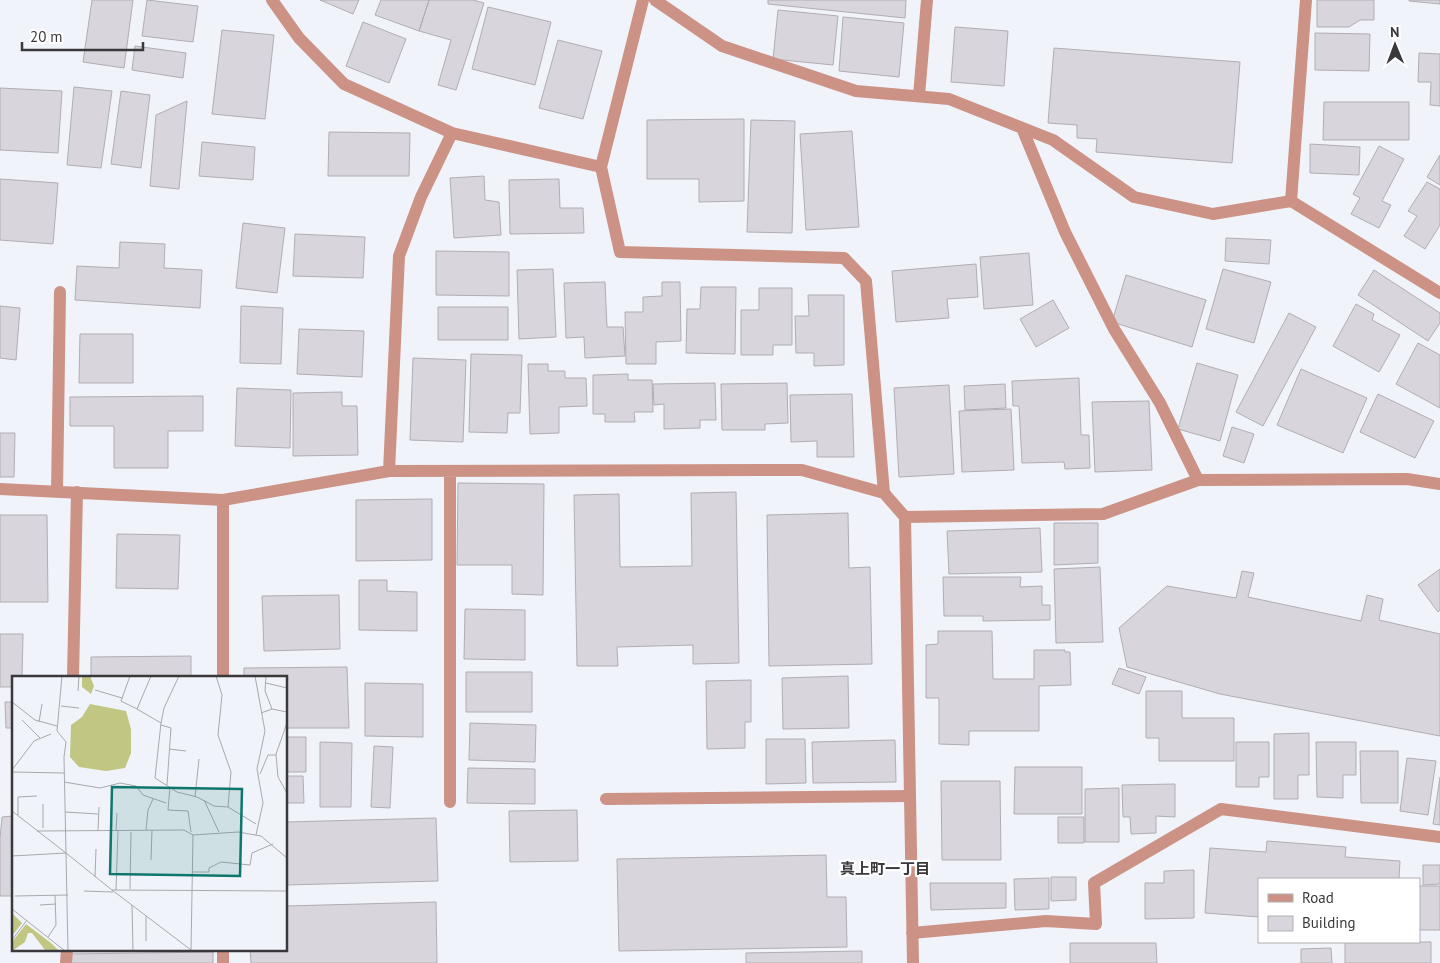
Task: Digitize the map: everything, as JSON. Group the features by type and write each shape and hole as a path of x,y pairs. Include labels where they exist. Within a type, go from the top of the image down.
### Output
{"street":[{"path":"272,0 299,38 344,84 452,133 601,167"},
{"path":"643,0 601,167 620,252 844,258 866,281 884,493"},
{"path":"655,0 722,46 856,92 949,99 1053,140 1134,198 1213,214 1290,201 1440,293"},
{"path":"919,96 927,0"},
{"path":"1290,201 1306,0"},
{"path":"1022,128 1065,232 1114,329 1160,403 1198,480"},
{"path":"389,471 399,256 421,197 452,133"},
{"path":"57,491 60,292"},
{"path":"0,489 223,500 389,471 802,470 884,493 905,517 913,963"},
{"path":"450,471 450,802"},
{"path":"905,517 1103,514 1198,480 1407,479 1440,484"},
{"path":"73,676 77,492"},
{"path":"223,500 223,676"},
{"path":"606,799 910,796"},
{"path":"912,933 1046,921 1096,924 1094,883 1221,809 1440,837"},
{"path":"66,963 67,950"},
{"path":"223,950 223,963"}],"building":[{"path":"92,0 133,0 124,68 83,62"},
{"path":"147,0 198,6 193,42 142,36"},
{"path":"320,0 359,0 353,14"},
{"path":"381,0 429,0 419,31 375,15"},
{"path":"429,0 473,0 484,3 456,90 438,85 451,40 419,31"},
{"path":"768,0 906,0 905,18 768,4"},
{"path":"1317,0 1374,0 1374,20 1360,20 1349,27 1317,27"},
{"path":"1440,0 1440,4 1409,1"},
{"path":"488,7 551,22 535,85 472,69"},
{"path":"778,10 838,16 833,65 773,59"},
{"path":"843,17 904,23 899,77 839,71"},
{"path":"363,22 406,39 389,83 346,66"},
{"path":"955,27 1008,31 1004,86 951,82"},
{"path":"222,30 274,35 265,119 212,114"},
{"path":"1315,33 1370,34 1369,71 1315,70"},
{"path":"558,40 602,51 583,119 539,108"},
{"path":"135,46 186,53 183,78 132,70"},
{"path":"1054,48 1240,62 1232,163 1096,152 1097,139 1077,138 1077,125 1048,123"},
{"path":"1419,53 1440,54 1440,106 1430,105 1431,82 1418,82"},
{"path":"74,87 112,91 101,168 67,165"},
{"path":"0,88 62,91 58,153 0,150"},
{"path":"121,91 150,95 141,168 111,164"},
{"path":"187,101 179,189 150,186 156,115"},
{"path":"1324,102 1409,102 1409,140 1323,140"},
{"path":"744,119 744,201 699,202 699,179 647,179 647,120"},
{"path":"751,120 795,121 792,233 747,232"},
{"path":"852,131 859,227 806,230 800,134"},
{"path":"329,132 410,133 409,176 328,176"},
{"path":"202,142 255,147 253,180 199,176"},
{"path":"1310,144 1360,147 1359,175 1310,173"},
{"path":"1379,146 1404,159 1382,201 1391,205 1379,228 1351,214 1360,198 1353,194"},
{"path":"1440,155 1440,185 1427,177"},
{"path":"484,176 485,200 499,202 501,235 454,238 450,178"},
{"path":"0,179 58,183 53,244 0,240"},
{"path":"559,179 560,208 583,208 584,233 510,234 509,180"},
{"path":"1427,182 1440,189 1440,225 1425,249 1404,236 1417,216 1408,211"},
{"path":"243,223 285,228 277,293 236,288"},
{"path":"295,234 365,237 363,278 293,276"},
{"path":"1226,238 1271,240 1269,264 1225,261"},
{"path":"120,242 165,244 164,268 202,270 200,308 75,300 77,266 119,268"},
{"path":"436,251 509,252 509,296 436,295"},
{"path":"1029,253 1033,305 984,309 980,257"},
{"path":"976,264 978,297 947,299 949,318 896,322 892,271"},
{"path":"553,269 556,337 519,339 517,270"},
{"path":"1223,269 1271,282 1254,343 1206,329"},
{"path":"1374,270 1440,313 1440,323 1428,341 1358,295"},
{"path":"1126,275 1206,300 1192,347 1112,322"},
{"path":"605,282 607,327 623,327 625,356 585,358 584,337 566,338 564,283"},
{"path":"662,282 680,282 681,341 656,342 656,364 626,364 625,312 643,312 643,297 662,296"},
{"path":"701,287 736,287 735,354 686,353 687,309 700,309"},
{"path":"759,288 792,288 792,345 773,345 773,355 741,355 741,310 759,310"},
{"path":"808,295 844,295 844,365 814,366 814,353 796,353 795,316 809,316"},
{"path":"1053,300 1069,328 1036,347 1020,319"},
{"path":"1356,304 1374,314 1372,320 1400,335 1379,372 1333,346"},
{"path":"0,306 20,308 16,360 0,358"},
{"path":"241,306 283,308 281,364 240,363"},
{"path":"438,307 508,307 508,340 438,340"},
{"path":"1289,313 1316,327 1263,426 1236,412"},
{"path":"299,329 364,331 362,377 297,374"},
{"path":"80,334 133,334 133,383 79,383"},
{"path":"1418,343 1440,355 1440,408 1396,384"},
{"path":"471,354 522,355 520,413 508,413 507,433 469,432"},
{"path":"413,358 466,360 463,442 410,440"},
{"path":"1197,363 1238,375 1220,441 1178,429"},
{"path":"528,364 548,364 548,371 565,371 565,378 586,378 587,406 559,407 559,433 530,434"},
{"path":"1301,369 1367,398 1343,453 1277,425"},
{"path":"628,374 628,380 652,380 653,412 634,412 635,422 605,422 605,414 593,414 593,375"},
{"path":"1079,378 1081,435 1089,435 1090,468 1065,469 1064,462 1022,463 1019,406 1013,406 1012,381"},
{"path":"715,383 716,420 700,420 700,428 664,429 664,404 654,405 653,384"},
{"path":"787,383 788,423 765,424 765,430 722,430 721,384"},
{"path":"1005,384 1006,408 965,410 964,386"},
{"path":"949,385 954,474 899,477 894,388"},
{"path":"237,388 291,390 290,448 235,446"},
{"path":"342,392 342,406 357,406 358,455 293,456 293,393"},
{"path":"852,394 854,457 817,457 817,441 791,442 790,395"},
{"path":"1378,394 1434,421 1415,458 1360,432"},
{"path":"203,396 203,431 168,431 168,468 114,468 114,426 70,426 70,397"},
{"path":"1149,401 1152,470 1095,472 1092,402"},
{"path":"1011,409 1014,470 962,472 959,411"},
{"path":"1232,427 1254,434 1244,463 1223,456"},
{"path":"0,433 15,433 14,477 0,477"},
{"path":"458,483 544,484 543,595 512,594 512,565 457,565"},
{"path":"736,492 739,663 693,664 693,645 617,647 618,666 577,666 574,495 619,494 620,567 692,566 691,493"},
{"path":"432,499 432,560 356,561 356,500"},
{"path":"848,513 849,568 870,567 872,664 769,666 767,515"},
{"path":"0,515 47,515 48,602 0,602"},
{"path":"1054,523 1098,523 1098,563 1054,565"},
{"path":"1040,528 1042,572 949,574 947,531"},
{"path":"117,534 180,535 178,589 116,588"},
{"path":"1100,567 1103,642 1056,643 1054,569"},
{"path":"1440,569 1440,610 1438,612 1418,585"},
{"path":"1242,571 1254,573 1248,597 1361,621 1367,595 1383,599 1379,620 1440,634 1440,736 1220,694 1127,667 1119,628 1167,586 1236,598"},
{"path":"943,577 1021,577 1020,587 1042,586 1042,605 1050,605 1050,620 983,621 983,616 944,616"},
{"path":"359,580 387,580 387,591 417,592 417,631 359,630"},
{"path":"339,595 340,649 264,651 262,596"},
{"path":"465,609 525,610 525,660 464,659"},
{"path":"938,631 992,631 993,679 1034,679 1034,650 1065,650 1065,652 1070,652 1071,685 1039,686 1039,731 969,731 969,745 939,744 939,698 926,698 926,645 938,644"},
{"path":"0,634 23,634 22,676 12,676 12,687 0,687"},
{"path":"191,656 191,676 91,676 91,657"},
{"path":"347,667 349,728 288,728 288,676 244,676 244,668"},
{"path":"1119,668 1146,677 1139,694 1112,684"},
{"path":"466,672 532,672 532,712 466,712"},
{"path":"848,676 849,728 783,729 782,678"},
{"path":"751,680 751,722 745,722 745,748 707,749 706,681"},
{"path":"365,683 423,684 423,737 365,736"},
{"path":"1146,691 1182,691 1182,718 1234,718 1234,761 1159,761 1159,738 1146,738"},
{"path":"5,702 12,702 12,728 6,728"},
{"path":"470,723 536,725 535,762 469,760"},
{"path":"1309,733 1309,775 1298,775 1298,799 1274,799 1274,734"},
{"path":"288,737 306,737 306,772 288,772"},
{"path":"766,739 805,739 806,783 766,784"},
{"path":"895,740 896,782 813,783 812,742"},
{"path":"320,742 352,743 351,807 320,807"},
{"path":"1236,742 1269,742 1269,777 1259,777 1259,787 1236,787"},
{"path":"1316,742 1356,742 1356,775 1343,775 1343,798 1317,797"},
{"path":"374,746 393,747 390,808 371,807"},
{"path":"1360,751 1398,751 1398,803 1361,803"},
{"path":"1407,758 1436,761 1428,815 1400,811"},
{"path":"1015,767 1082,767 1082,814 1014,814"},
{"path":"468,768 535,769 535,804 467,803"},
{"path":"288,776 303,776 304,803 288,803"},
{"path":"1440,777 1440,825 1433,824"},
{"path":"941,781 1000,781 1001,860 942,860"},
{"path":"1175,784 1175,817 1156,816 1156,833 1131,834 1130,817 1123,817 1122,785"},
{"path":"1119,788 1119,842 1085,842 1085,789"},
{"path":"577,810 578,861 510,862 509,811"},
{"path":"12,816 12,896 0,896 2,817"},
{"path":"1058,817 1084,817 1084,843 1058,843"},
{"path":"436,818 438,881 288,885 288,822"},
{"path":"1267,841 1346,847 1345,857 1400,861 1399,878 1258,878 1258,917 1205,913 1210,848 1266,852"},
{"path":"826,855 827,897 846,897 847,947 619,951 617,859"},
{"path":"1423,865 1440,865 1440,884 1423,885"},
{"path":"1194,870 1194,918 1145,919 1145,883 1164,883 1164,871"},
{"path":"1051,877 1076,877 1076,900 1051,901"},
{"path":"1049,878 1049,909 1015,910 1014,879"},
{"path":"930,883 1006,883 1006,908 931,910"},
{"path":"1420,886 1440,886 1440,930 1420,930"},
{"path":"436,902 437,963 251,963 250,950 288,950 288,906"},
{"path":"1431,942 1431,963 1345,963 1345,943"},
{"path":"1070,943 1156,943 1157,963 1070,963"},
{"path":"1331,948 1332,963 1301,963 1301,949"},
{"path":"862,951 862,963 746,963 746,953"},
{"path":"213,952 213,963 67,963 67,954"}],"district":[{"name":"真上町一丁目","path":"885,868"}]}
